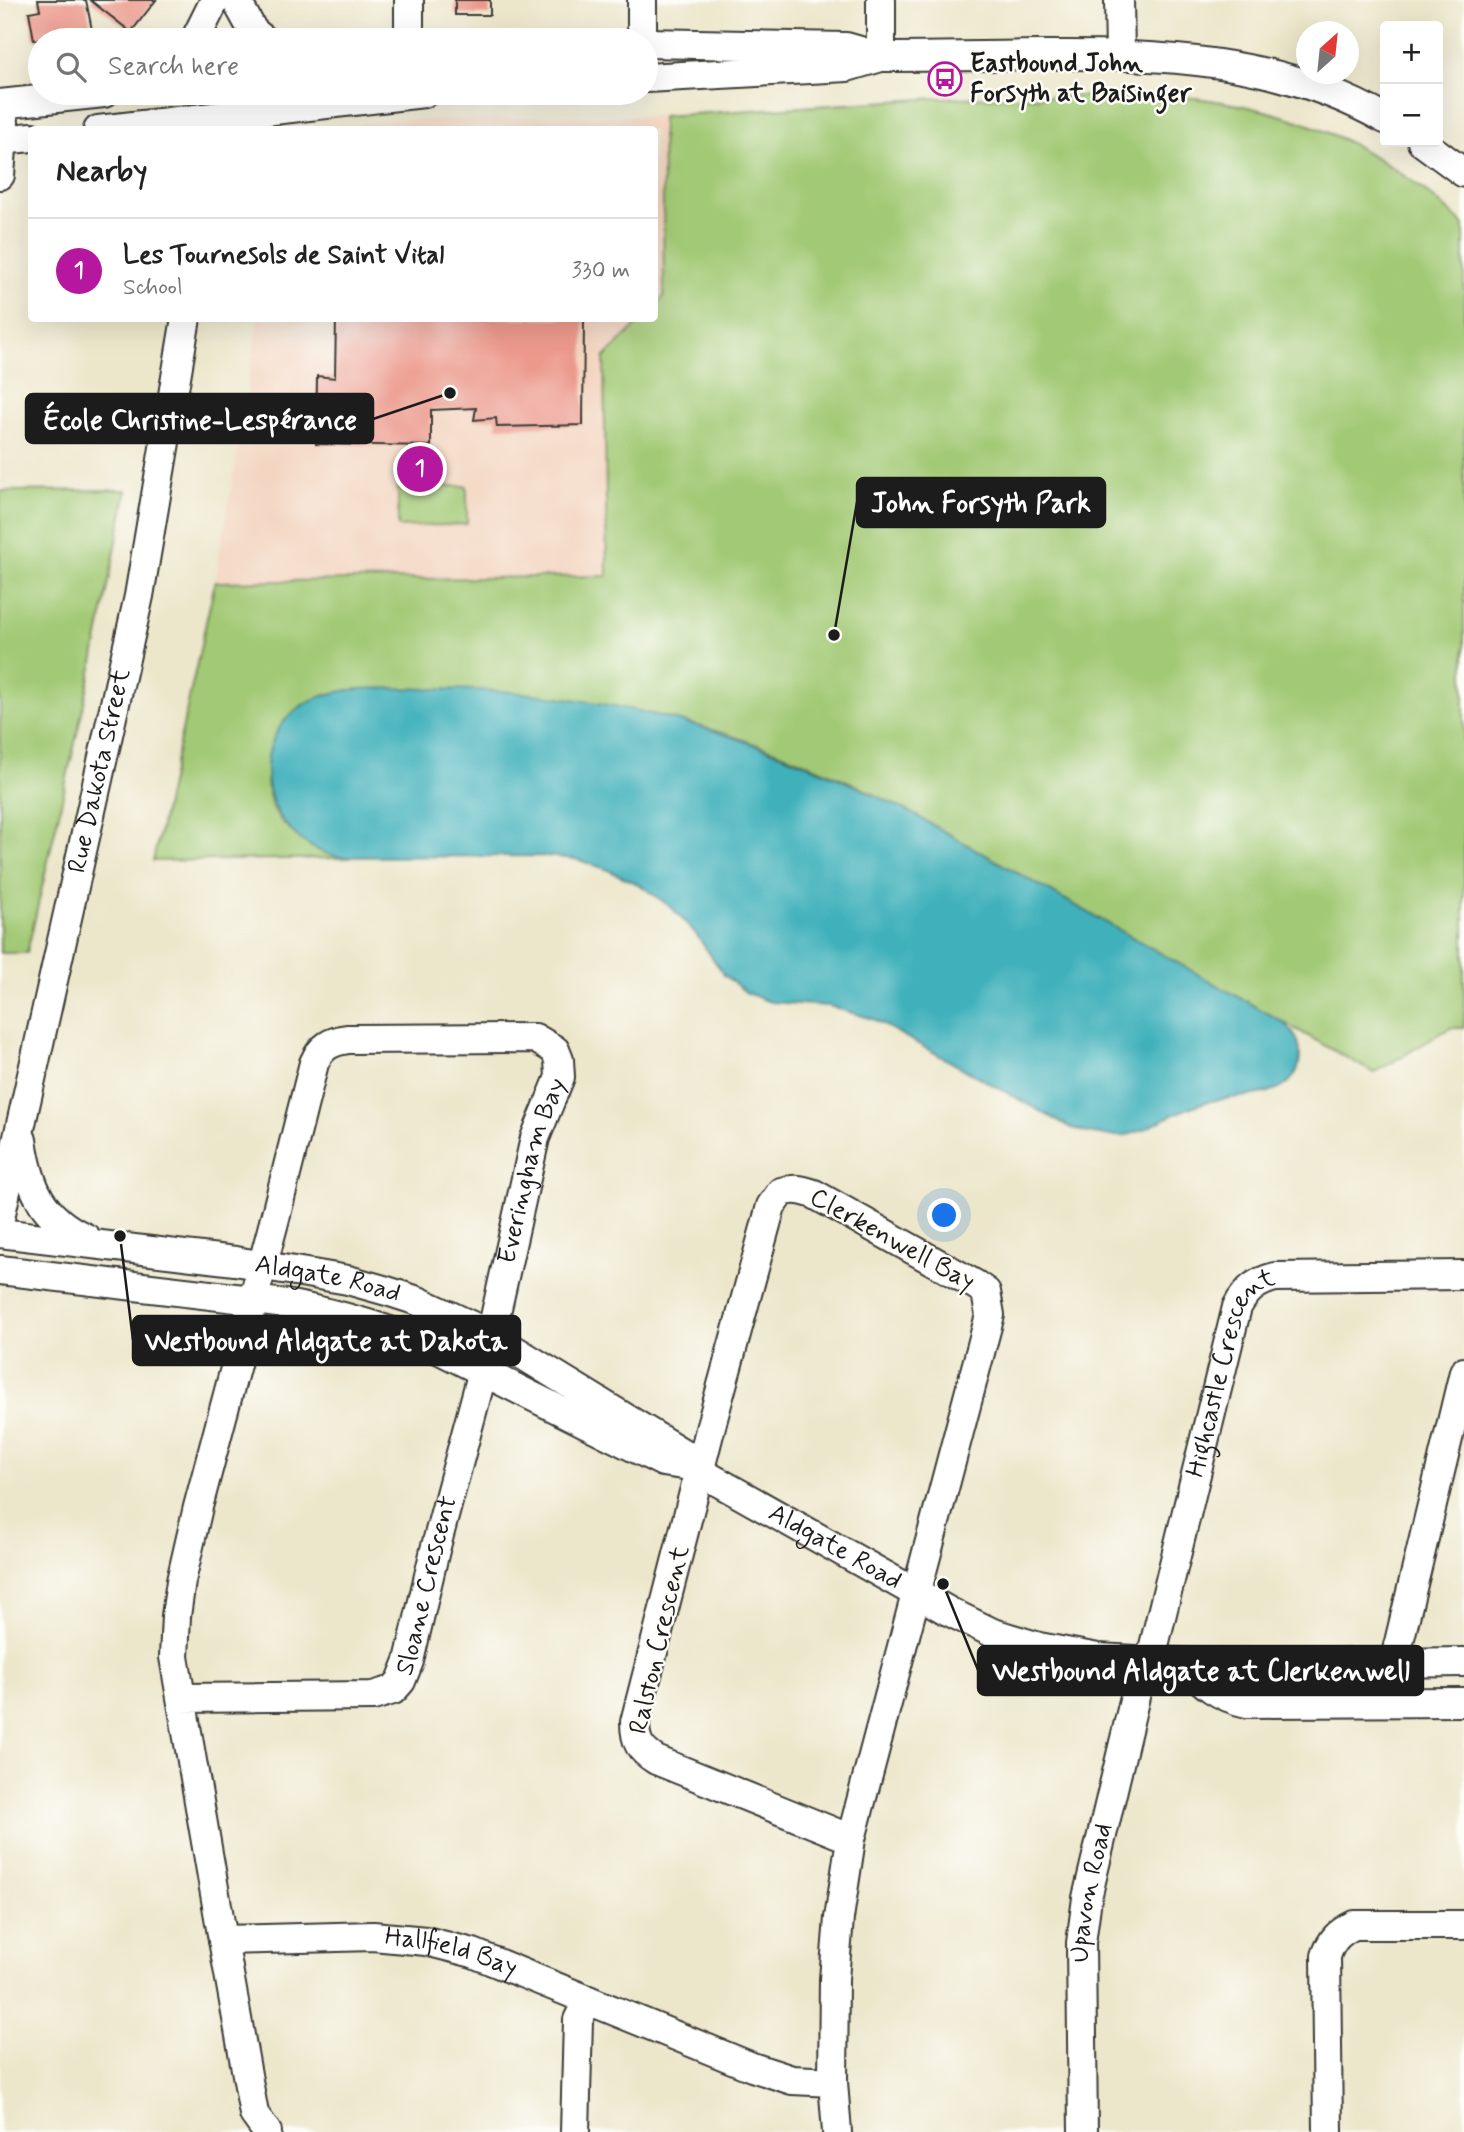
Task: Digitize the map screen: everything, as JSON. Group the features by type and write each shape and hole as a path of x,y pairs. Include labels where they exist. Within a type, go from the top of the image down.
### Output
{"street":[{"path":"201,28 215,0"},
{"path":"221,28 222,0"},
{"path":"236,0 251,28"},
{"path":"409,0 409,28"},
{"path":"642,0 643,28"},
{"path":"881,0 881,57"},
{"path":"1119,0 1120,54"},
{"path":"658,42 846,47 881,57"},
{"path":"658,77 847,67 881,57 1120,54 1211,61 1264,71 1322,88 1380,117"},
{"path":"2,126 67,105"},
{"path":"125,126 213,113 321,105"},
{"path":"272,126 312,106"},
{"path":"2,126 28,136"},
{"path":"0,174 2,126"},
{"path":"1429,147 1463,171"},
{"name":"Rue Dakota Street","path":"0,1218 139,596 172,414 185,322"},
{"name":"Everingham Bay","path":"257,1282 314,1063 325,1046 348,1039 535,1038 555,1050 561,1077 535,1138 487,1353"},
{"path":"0,1163 21,1128"},
{"path":"21,1128 26,1166 41,1202 54,1219 70,1231 98,1244"},
{"name":"Clerkenwell Bay","path":"695,1469 771,1206 781,1192 800,1189 814,1194 976,1285 986,1293 989,1304 989,1315 915,1593"},
{"name":"Aldgate Road","path":"0,1233 98,1244 257,1282 313,1309 363,1322 440,1350 487,1353"},
{"name":"Aldgate Road","path":"0,1270 257,1282 348,1280 430,1306 487,1353 663,1462 695,1469 915,1593 993,1633 1039,1647 1098,1658 1228,1665 1464,1662"},
{"name":"Highcastle Crescent","path":"1150,1661 1237,1307 1249,1288 1259,1281 1291,1276 1464,1275"},
{"path":"257,1282 181,1581 174,1657 254,2114 267,2132"},
{"name":"Sloane Crescent","path":"180,1698 373,1696 393,1690 401,1681 409,1661 487,1353"},
{"path":"1394,1663 1464,1372"},
{"name":"Ralston Crescent","path":"695,1469 635,1722 635,1738 643,1751 656,1760 851,1839"},
{"path":"837,2132 833,2082 839,1918 851,1839 915,1593"},
{"name":"Upavon Road","path":"1083,2132 1081,1943 1087,1898 1138,1684 1150,1661"},
{"path":"1185,1663 1200,1681 1227,1699 1247,1703 1464,1702"},
{"path":"1328,2132 1326,1956 1330,1944 1338,1934 1354,1925 1464,1925"},
{"name":"Hallfield Bay","path":"223,1940 373,1936 426,1941 473,1953 752,2067 792,2080 833,2082"},
{"path":"575,2132 578,2020 588,2000"}],"shaded area":[{"path":"662,116 664,296 658,303 658,126 357,126 394,120"},
{"path":"258,322 640,322 604,358 607,577 215,582"}],"green space":[{"path":"1159,95 1246,106 1324,131 1360,148 1430,195 1464,225 1464,1028 1450,1028 1374,1073 911,813 850,782 792,757 667,717 602,704 521,693 286,721 274,744 268,771 267,784 274,810 284,824 315,847 331,854 352,858 153,861 215,582 607,576 604,358 640,322 658,322 658,303 664,296 662,116 937,98"},
{"path":"467,486 467,524 398,527 398,487"},
{"path":"127,490 92,668 27,953 0,953 0,491"}],"water":[{"path":"372,688 522,693 625,708 722,734 817,769 911,813 1281,1021 1298,1041 1300,1057 1297,1072 1288,1082 1263,1094 1203,1103 1127,1135 1094,1134 1071,1128 873,1019 829,1006 770,1002 747,993 724,975 696,934 671,907 640,885 606,869 575,859 543,856 338,857 312,847 291,831 277,810 268,786 267,762 274,739 288,718 310,701 339,692"}],"building":[{"path":"38,0 86,0 92,28 32,28 29,12 40,10"},
{"path":"90,0 156,0 134,28 126,28"},
{"path":"455,0 490,0 490,15 455,15"},
{"path":"336,322 584,322 583,425 497,427 496,418 474,420 476,408 431,410 431,446 316,444 317,376 335,378"}],"place":[{"name":"Eastbound John Forsyth at Baisinger","path":"945,79"},
{"name":"École Christine-Lespérance","path":"450,393"},
{"name":"Les Tournesols de Saint Vital","path":"420,469"},
{"name":"John Forsyth Park","path":"834,635"},
{"name":"Westbound Aldgate at Dakota","path":"120,1236"},
{"name":"Westbound Aldgate at Clerkenwell","path":"943,1584"}]}
